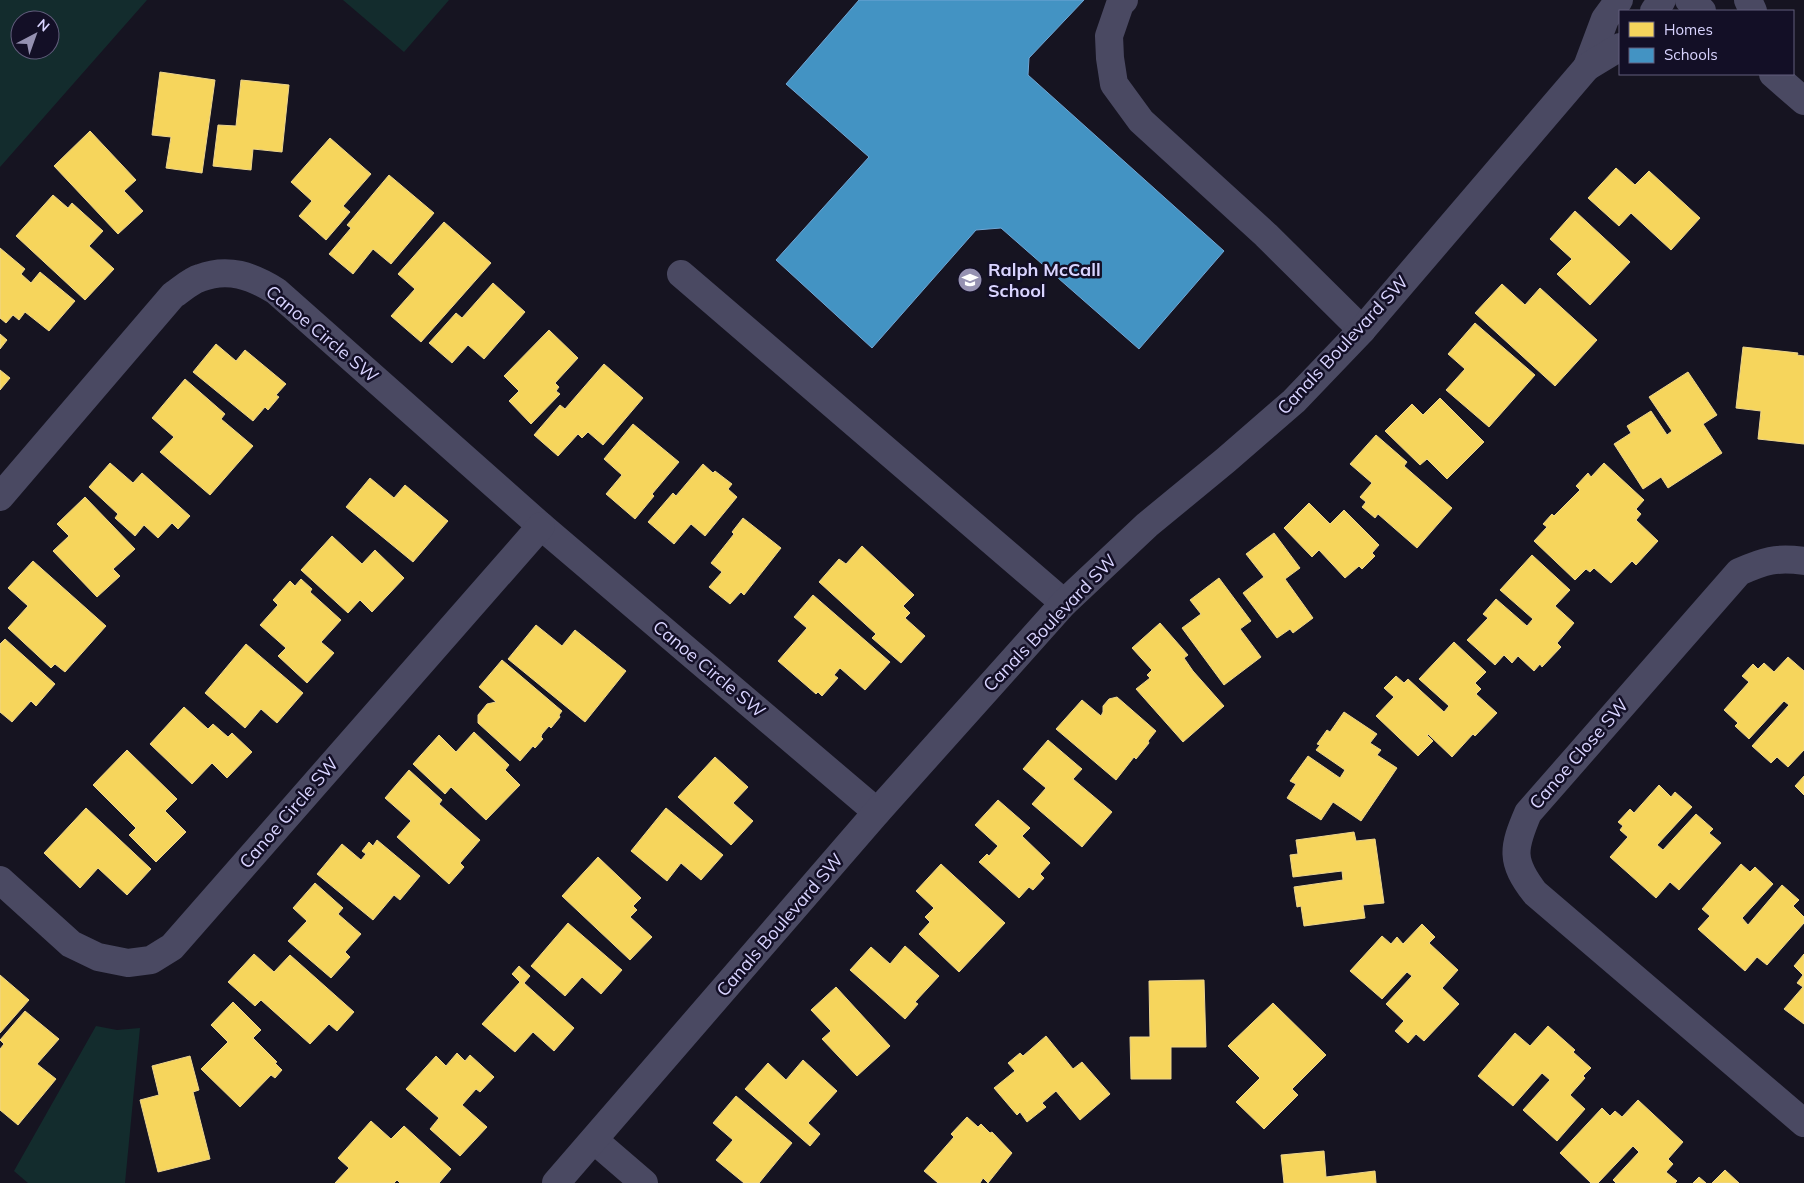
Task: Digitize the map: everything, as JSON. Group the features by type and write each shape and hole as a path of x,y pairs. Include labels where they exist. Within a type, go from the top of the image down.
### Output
{"street":[{"path":"1124,0 1120,4 1109,36 1114,84 1141,121 1266,236 1362,330"},
{"name":"Canals Boulevard SW","path":"556,1183 877,812 1064,603 1148,525 1294,401 1362,330 1587,66 1605,19 1619,0"},
{"path":"1689,0 1701,10"},
{"name":"Canals Boulevard SW","path":"1587,66 1619,48"},
{"path":"1774,75 1795,90"},
{"name":"Canoe Circle SW","path":"0,497 173,295 199,278 226,272 256,279 276,291 541,526 877,812"},
{"path":"681,274 1064,603"},
{"name":"Canoe Circle SW","path":"0,880 71,944 98,957 128,963 151,960 172,947 541,526"},
{"name":"Canoe Close SW","path":"1804,561 1788,558 1762,561 1739,572 1528,813 1517,837 1516,859 1523,878 1535,893 1804,1123"},
{"path":"594,1140 644,1183"}],"green space":[{"path":"0,0 147,0 0,167"},
{"path":"343,0 449,0 404,52"},
{"path":"96,1026 117,1030 140,1028 125,1183 28,1183 14,1171"}],"building: Homes":[{"path":"160,72 215,80 202,173 166,168 171,137 152,135"},
{"path":"241,80 289,85 282,152 253,149 251,170 213,166 218,125 236,126"},
{"path":"90,131 136,180 124,191 143,211 118,234 54,166"},
{"path":"330,138 371,174 343,206 350,212 326,240 299,216 312,201 291,182"},
{"path":"1616,168 1635,185 1649,171 1700,218 1671,250 1631,213 1619,226 1588,198"},
{"path":"389,175 434,213 391,264 373,249 353,274 329,254 351,228 347,225"},
{"path":"53,195 68,208 72,203 103,231 89,246 114,269 85,300 16,236"},
{"path":"1575,211 1630,262 1590,305 1557,274 1572,259 1550,239"},
{"path":"444,222 491,263 421,342 391,316 415,289 398,274"},
{"path":"0,248 25,269 21,274 31,283 40,272 75,301 49,331 25,312 19,320 13,315 6,323 0,318"},
{"path":"493,283 525,312 484,359 468,345 452,363 429,343 456,313 462,318"},
{"path":"1502,284 1525,305 1540,288 1597,340 1555,386 1475,313"},
{"path":"1475,323 1535,375 1489,427 1446,390 1465,369 1448,354"},
{"path":"549,330 578,358 555,383 559,387 556,391 560,394 531,424 509,401 519,391 504,376"},
{"path":"0,334 7,340 0,349"},
{"path":"216,344 236,361 245,350 286,384 276,395 279,397 268,410 265,407 253,421 193,372"},
{"path":"1743,347 1798,353 1797,355 1804,356 1804,444 1758,439 1761,411 1736,408"},
{"path":"604,364 643,398 603,445 588,432 582,438 578,434 558,456 534,435 560,405 565,409"},
{"path":"0,370 10,378 0,390"},
{"path":"1688,372 1717,415 1703,424 1722,453 1668,488 1661,477 1643,489 1614,444 1631,433 1627,426 1651,411 1667,435 1672,431 1649,397"},
{"path":"185,379 225,414 221,419 253,446 210,495 160,452 174,437 152,418"},
{"path":"1440,398 1484,442 1447,479 1427,459 1420,465 1385,431 1412,404 1423,415"},
{"path":"633,424 679,462 652,494 654,496 635,519 606,494 622,475 604,459"},
{"path":"1376,435 1407,462 1404,466 1452,508 1417,548 1378,514 1375,518 1362,507 1366,502 1360,497 1372,483 1350,464"},
{"path":"110,463 133,483 142,473 190,516 178,529 172,523 158,538 144,525 135,536 115,518 118,514 89,487"},
{"path":"1604,463 1644,500 1636,509 1641,514 1636,520 1658,541 1636,565 1632,561 1611,583 1594,568 1590,572 1586,569 1575,580 1534,541 1547,527 1543,524 1552,514 1554,516 1580,490 1576,486 1588,473 1591,477"},
{"path":"703,464 713,473 715,471 732,484 728,489 737,497 705,536 691,524 674,544 648,522 673,493 676,496"},
{"path":"370,478 394,498 405,485 448,521 413,562 346,507"},
{"path":"85,497 135,549 113,569 120,576 97,597 53,551 69,536 57,524"},
{"path":"1309,503 1330,524 1344,510 1379,545 1372,553 1375,556 1362,569 1359,566 1345,578 1319,550 1312,557 1284,528"},
{"path":"743,518 781,548 744,595 741,592 730,604 709,587 722,572 711,563 734,534 732,532"},
{"path":"1274,533 1300,568 1285,579 1313,618 1293,633 1290,629 1277,638 1243,593 1264,577 1246,554"},
{"path":"332,536 362,564 375,550 404,578 372,612 360,600 348,613 301,570"},
{"path":"862,546 914,595 903,606 910,613 905,618 925,636 901,663 872,638 876,634 819,582 839,559 846,564"},
{"path":"1532,555 1570,590 1555,606 1574,623 1557,643 1561,647 1542,667 1540,664 1534,671 1518,656 1512,663 1504,655 1495,665 1467,640 1488,618 1483,614 1496,599 1527,626 1533,619 1500,590"},
{"path":"33,561 106,626 65,672 55,664 51,668 8,628 28,606 8,588"},
{"path":"1219,578 1251,621 1240,629 1261,657 1224,685 1182,628 1201,614 1190,600"},
{"path":"301,579 312,589 310,592 341,620 321,642 334,653 307,683 278,656 286,648 260,625 278,605 273,600 290,581 295,586"},
{"path":"813,595 890,662 865,690 840,668 834,675 838,678 822,696 818,692 816,694 778,661 807,628 794,617"},
{"path":"1160,623 1188,655 1184,658 1193,671 1224,706 1183,742 1136,689 1150,678 1147,675 1152,670 1132,648"},
{"path":"536,625 562,646 575,630 626,671 585,722 508,659"},
{"path":"5,639 55,684 36,706 31,701 12,722 0,712 0,644"},
{"path":"1454,642 1486,672 1475,683 1481,689 1476,694 1497,713 1475,736 1473,734 1452,757 1428,734 1433,741 1418,756 1376,716 1394,697 1384,688 1396,676 1404,683 1408,679 1444,712 1449,706 1419,679"},
{"path":"246,644 303,693 277,723 261,709 245,728 205,693"},
{"path":"1788,657 1804,671 1804,750 1788,767 1777,757 1771,763 1752,746 1789,705 1784,701 1749,739 1735,726 1738,723 1724,710 1749,682 1742,676 1753,664 1758,669 1764,663 1774,672"},
{"path":"502,660 562,711 559,715 560,717 551,728 549,726 542,734 541,737 543,739 535,748 533,746 520,761 478,723 478,715 487,704 496,702 479,687"},
{"path":"1117,697 1156,731 1136,759 1134,757 1116,780 1056,729 1082,700 1101,716 1103,706 1109,699"},
{"path":"184,707 208,729 213,724 228,737 232,733 252,752 227,778 212,763 192,784 150,744"},
{"path":"1344,712 1377,734 1370,743 1381,750 1377,755 1397,768 1361,821 1333,802 1321,820 1287,798 1296,784 1290,781 1308,756 1340,778 1345,770 1316,750 1320,745 1317,744 1327,730 1330,732"},
{"path":"474,732 509,765 505,770 520,785 486,820 451,787 445,794 413,764 439,735 456,752"},
{"path":"1048,740 1082,769 1073,779 1112,812 1082,847 1032,804 1046,788 1023,769"},
{"path":"127,750 177,799 165,811 186,832 156,862 129,835 136,828 93,785"},
{"path":"715,757 748,787 733,803 753,821 731,845 678,797"},
{"path":"409,770 442,800 439,804 480,840 460,863 464,867 449,884 397,837 411,821 385,798"},
{"path":"1804,776 1804,795 1795,786"},
{"path":"1659,785 1671,797 1675,792 1692,807 1657,845 1663,850 1696,814 1713,829 1709,833 1721,843 1679,890 1670,882 1656,898 1610,857 1628,837 1620,830 1623,826 1618,822 1630,809 1634,813"},
{"path":"998,800 1030,828 1022,836 1050,863 1040,874 1044,878 1033,890 1029,887 1019,898 979,862 987,854 989,856 998,846 975,825"},
{"path":"86,808 151,869 127,895 98,868 80,888 44,853"},
{"path":"666,808 723,855 701,880 681,863 667,881 631,851"},
{"path":"1354,832 1356,841 1375,839 1384,903 1363,905 1365,918 1304,926 1301,906 1297,907 1294,887 1343,880 1342,871 1293,877 1290,855 1298,854 1296,840"},
{"path":"377,840 420,876 400,900 394,895 373,920 317,874 342,844 361,860 366,854 362,851 369,842 373,846"},
{"path":"598,857 641,898 633,906 637,910 630,917 652,937 630,960 562,896"},
{"path":"941,864 1005,923 959,972 919,934 930,922 925,917 934,908 916,891"},
{"path":"1741,864 1750,872 1755,867 1773,884 1742,918 1748,925 1782,885 1799,900 1793,906 1804,917 1804,923 1767,965 1757,957 1745,971 1698,929 1710,916 1702,909"},
{"path":"315,883 343,908 338,914 361,934 345,952 350,957 331,978 288,941 307,921 293,908"},
{"path":"568,923 622,970 601,994 582,977 565,996 531,966"},
{"path":"1422,924 1435,937 1429,943 1458,970 1442,988 1459,1004 1424,1041 1416,1034 1408,1043 1395,1031 1404,1021 1386,1004 1412,976 1407,972 1382,999 1350,971 1382,936 1391,944 1397,937 1403,944"},
{"path":"905,946 939,976 915,1002 918,1004 905,1019 850,970 871,947 890,964"},
{"path":"254,954 274,972 290,955 354,1012 337,1031 329,1024 310,1044 261,1000 255,1006 228,982"},
{"path":"1804,954 1804,1024 1784,1009 1803,987 1797,983 1803,975 1794,966"},
{"path":"519,966 530,976 524,983 574,1028 554,1051 533,1032 515,1052 482,1024 520,982 512,974"},
{"path":"0,975 29,1000 0,1033"},
{"path":"1204,980 1206,1047 1171,1047 1171,1079 1131,1079 1130,1037 1150,1037 1149,981"},
{"path":"836,987 890,1046 857,1076 822,1039 831,1031 811,1010"},
{"path":"233,1002 261,1030 253,1038 277,1062 275,1063 282,1070 275,1078 271,1075 240,1107 201,1069 228,1042 211,1025"},
{"path":"1273,1003 1326,1055 1292,1089 1298,1095 1264,1129 1236,1102 1260,1078 1228,1046"},
{"path":"25,1011 59,1039 37,1064 56,1079 18,1125 0,1110 0,1049 4,1044 0,1040"},
{"path":"1548,1026 1575,1050 1573,1052 1591,1068 1570,1095 1585,1109 1557,1141 1523,1110 1550,1080 1542,1073 1513,1106 1478,1076 1515,1033 1530,1046"},
{"path":"1046,1036 1073,1069 1082,1062 1110,1094 1080,1120 1056,1091 1042,1103 1046,1107 1027,1122 1020,1112 1017,1115 994,1088 1015,1071 1008,1063 1020,1053 1023,1056"},
{"path":"457,1053 465,1061 470,1055 494,1077 480,1092 476,1089 462,1105 487,1127 460,1156 430,1129 439,1118 406,1089 436,1056 446,1066"},
{"path":"190,1056 199,1090 193,1092 210,1159 158,1172 140,1100 159,1095 152,1066"},
{"path":"803,1060 837,1091 808,1123 820,1134 810,1146 745,1089 768,1063 786,1080"},
{"path":"736,1096 792,1143 759,1183 744,1183 716,1160 733,1140 713,1123"},
{"path":"1638,1100 1683,1142 1668,1159 1673,1164 1666,1172 1677,1181 1675,1183 1616,1183 1613,1180 1639,1152 1633,1146 1598,1183 1591,1183 1560,1153 1602,1108 1610,1116 1615,1111 1622,1117"},
{"path":"967,1117 978,1127 981,1124 990,1133 992,1132 1012,1153 988,1183 983,1178 980,1183 938,1183 924,1171 954,1137 951,1134"},
{"path":"371,1121 391,1139 404,1126 451,1169 439,1183 400,1183 397,1180 394,1183 335,1183 349,1168 338,1158"},
{"path":"1324,1151 1326,1177 1375,1171 1376,1183 1284,1183 1281,1155"},
{"path":"1725,1170 1739,1183 1712,1183"},
{"path":"1699,1177 1706,1183 1693,1183"}],"building: Schools":[{"path":"859,0 1084,0 1029,58 1028,75 1224,251 1139,349 1001,228 976,230 872,348 776,260 869,157 786,84"}],"place":[{"name":"Ralph McCall School","path":"970,280"}]}
